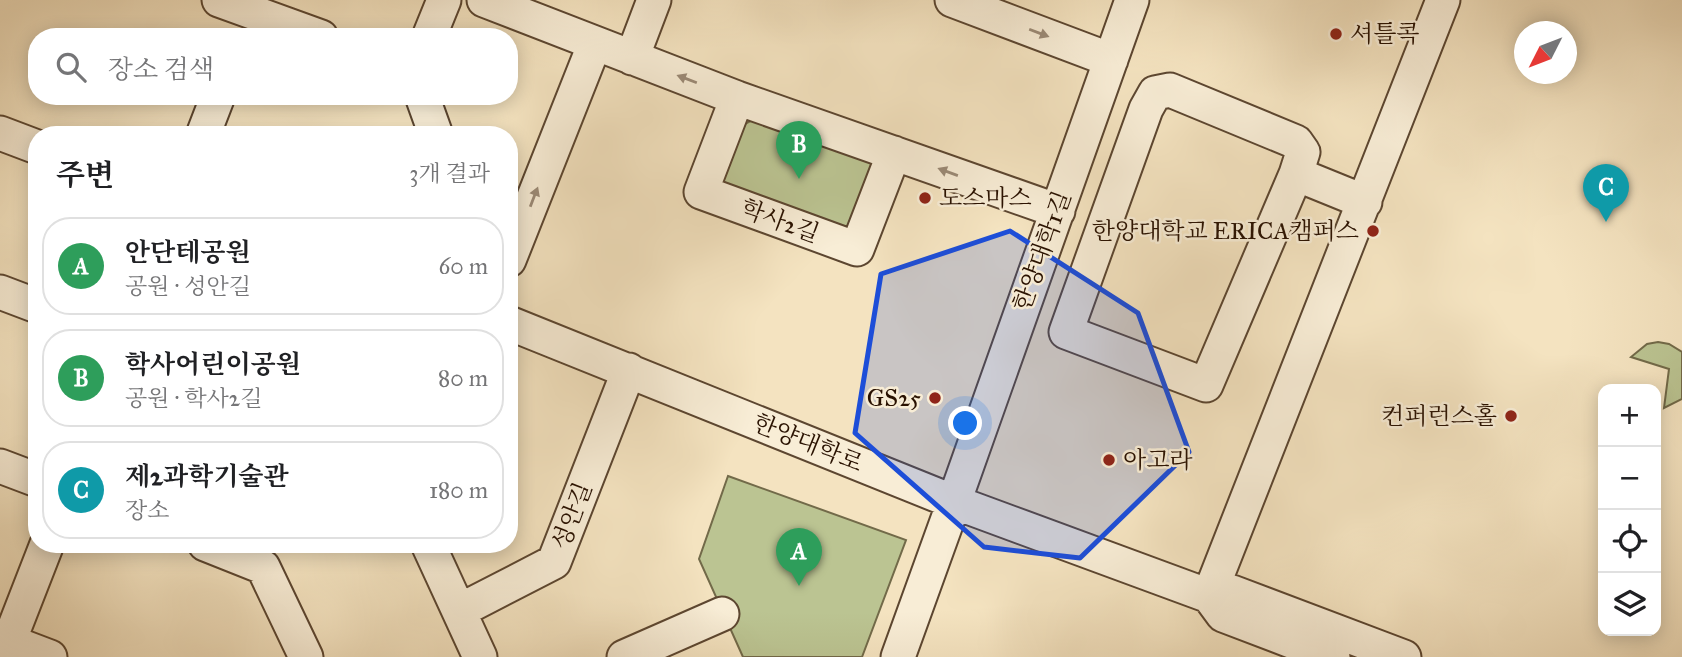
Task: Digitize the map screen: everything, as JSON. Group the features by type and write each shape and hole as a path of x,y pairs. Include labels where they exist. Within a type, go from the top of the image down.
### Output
{"street":[{"path":"219,0 248,16 290,28"},
{"path":"433,28 444,0"},
{"path":"484,0 737,98 1058,211"},
{"path":"632,58 654,0"},
{"path":"952,0 1111,60"},
{"name":"한양대학1길","path":"954,502 1000,363 1058,211 1132,0"},
{"path":"1209,596 1443,0"},
{"path":"518,237 595,43"},
{"path":"1170,90 1296,142 1303,152 1296,174 1206,385 1066,332 1146,109 1155,93 1170,90"},
{"name":"학사2길","path":"737,98 701,192 857,249 894,153"},
{"path":"206,126 215,105"},
{"path":"425,105 433,126"},
{"path":"0,133 28,144"},
{"path":"1296,174 1365,202"},
{"path":"0,292 28,303"},
{"name":"한양대학로","path":"518,327 954,502 1209,596"},
{"name":"성안길","path":"458,611 554,562 629,370"},
{"path":"0,466 28,477"},
{"path":"898,657 954,502"},
{"path":"43,553 4,645 50,657"},
{"path":"228,553 263,567 306,657"},
{"path":"432,553 480,657"},
{"path":"1209,596 1231,592 1404,657"},
{"path":"1209,596 1223,615 1333,657"},
{"path":"624,657 722,614"}],"highlighted area":[{"path":"1010,231 1138,313 1189,452 1080,558 984,547 855,433 881,274"}],"green space":[{"path":"754,119 872,163 877,174 856,232 721,183 743,125"},
{"path":"1647,344 1669,344 1682,352 1682,399 1664,408 1669,369 1631,357"},
{"path":"728,476 906,540 862,657 743,657 699,559"}],"place":[{"name":"셔틀콕","path":"1336,34"},
{"name":"학사어린이공원","path":"799,179"},
{"name":"도스마스","path":"925,198"},
{"name":"제2과학기술관","path":"1606,222"},
{"name":"한양대학교 ERICA캠퍼스","path":"1373,231"},
{"name":"GS25","path":"935,398"},
{"name":"컨퍼런스홀","path":"1511,416"},
{"name":"아고라","path":"1109,460"},
{"name":"안단테공원","path":"799,586"}]}
